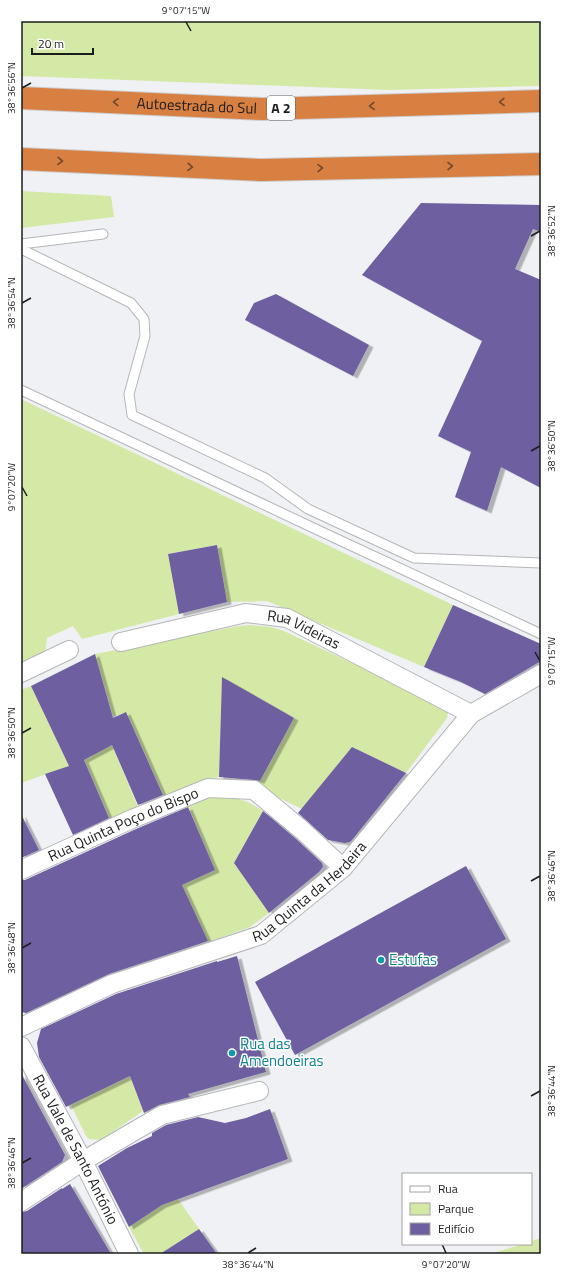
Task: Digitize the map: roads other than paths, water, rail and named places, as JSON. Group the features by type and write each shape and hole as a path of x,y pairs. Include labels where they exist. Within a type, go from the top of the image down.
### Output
{"highway":[{"name":"Autoestrada do Sul","path":"21,98 262,109 541,101"},
{"path":"21,159 261,170 541,164"}],"street":[{"name":"Rua Videiras","path":"121,642 246,613 287,618 471,714"},
{"path":"21,673 69,650"},
{"name":"Rua Quinta da Herdeira","path":"21,1027 112,984 261,936 343,868 471,714 541,674"},
{"name":"Rua Quinta Poço do Bispo","path":"21,870 132,819 208,788 254,790 302,830 343,868"},
{"name":"Rua Vale de Santo António","path":"21,1046 83,1161 129,1254"},
{"path":"21,1202 83,1161 162,1115 259,1091"}],"lane":[{"path":"21,244 103,234"},
{"path":"21,249 131,303 144,319 145,336 129,394 132,415 265,478 308,509 414,558 541,563"},
{"path":"21,390 307,526 541,634"}],"place":[{"name":"Estufas","path":"381,960"},
{"name":"Rua das Amendoeiras","path":"232,1053"}]}
